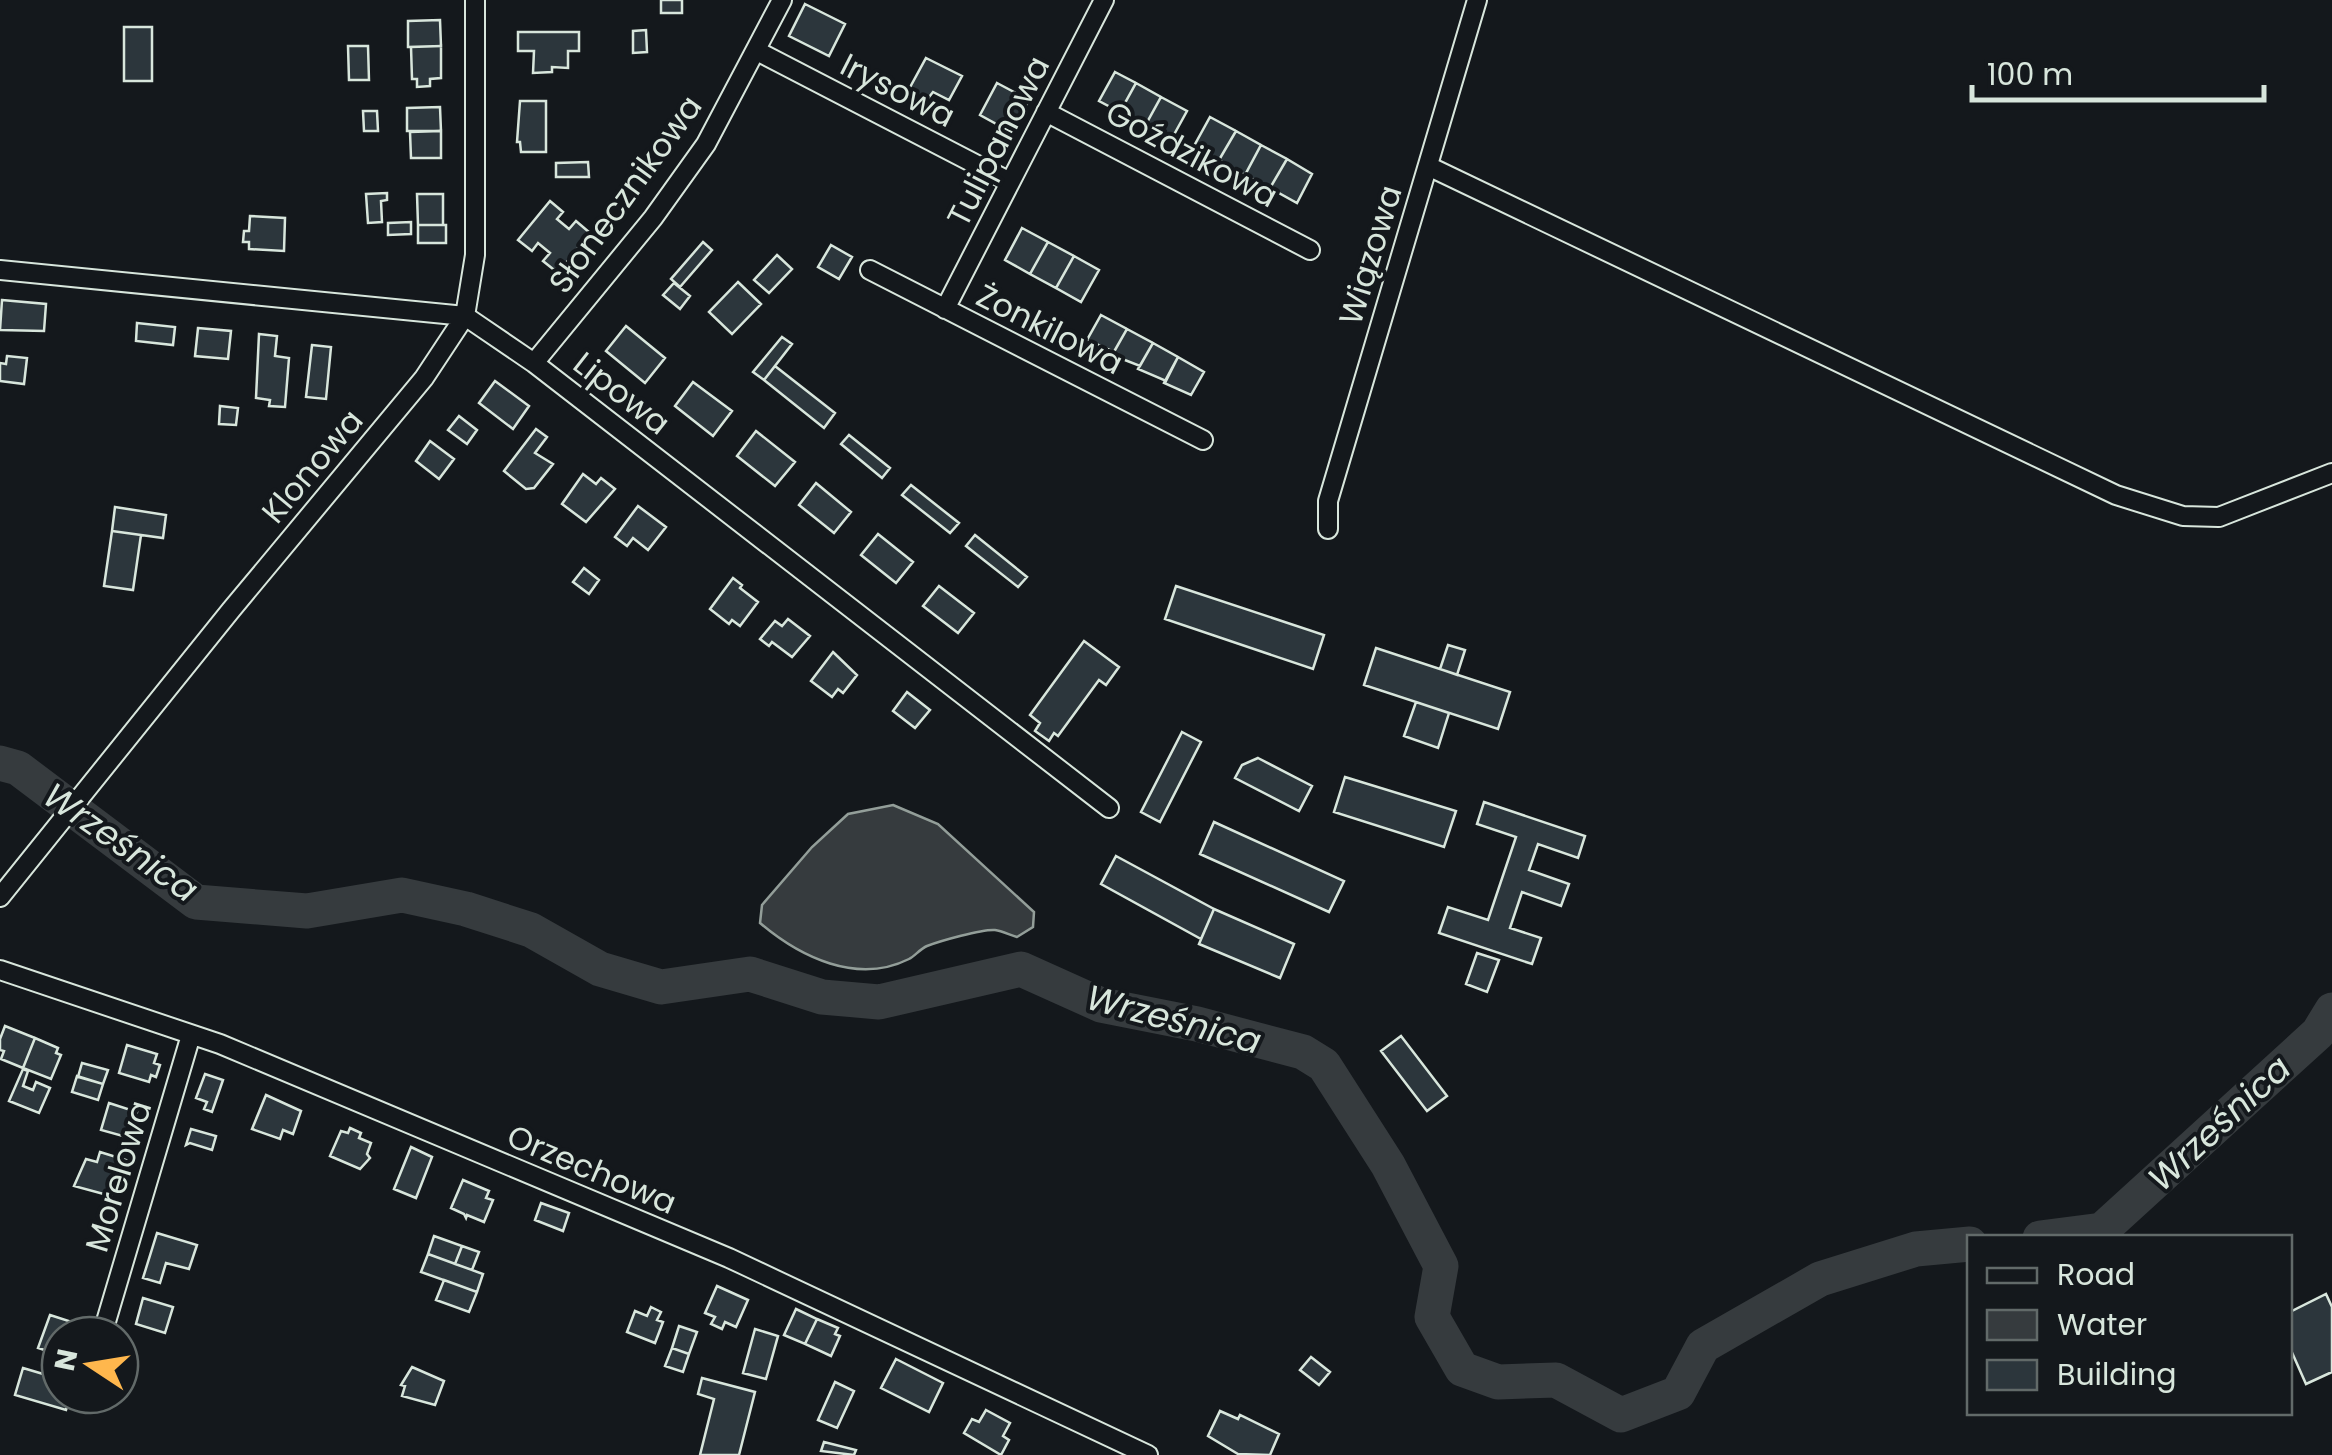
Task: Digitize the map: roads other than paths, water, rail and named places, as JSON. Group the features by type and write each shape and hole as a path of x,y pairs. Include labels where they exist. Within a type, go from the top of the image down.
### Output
{"street":[{"name":"Klonowa","path":"0,897 424,378 464,316 475,255 475,0"},
{"name":"Słonecznikowa","path":"534,363 653,218 706,144 782,0"},
{"name":"Tulipanowa","path":"945,309 1104,0"},
{"name":"Wiązowa","path":"1328,529 1328,501 1477,0"},
{"name":"Irysowa","path":"758,51 1010,182"},
{"name":"Goździkowa","path":"1046,112 1310,250"},
{"path":"1428,166 2116,496 2182,516 2219,518 2332,472"},
{"name":"Lipowa","path":"0,270 464,316 534,363 1109,808"},
{"name":"Żonkilowa","path":"870,270 1203,440"},
{"name":"Orzechowa","path":"0,970 192,1034 729,1258 1137,1453"},
{"name":"Morelowa","path":"108,1315 192,1034"}],"water":[{"path":"893,805 938,824 1034,912 1033,927 1017,937 995,930 961,936 927,946 909,959 869,969 830,964 811,956 760,923 762,905 812,847 848,814"}],"waterway":[{"name":"Wrześnica","path":"0,763 18,768 196,902 307,911 402,895 466,909 531,930 600,969 661,987 750,974 822,997 879,1002 1021,969 1101,1005 1197,1024 1303,1052 1324,1065 1388,1165 1441,1266 1432,1317 1462,1369 1498,1382 1556,1380 1621,1415 1678,1393 1703,1346 1820,1279 1916,1249 1967,1244"},
{"name":"Wrześnica","path":"2063,1235 2102,1230 2318,1033 2332,1010"}]}
